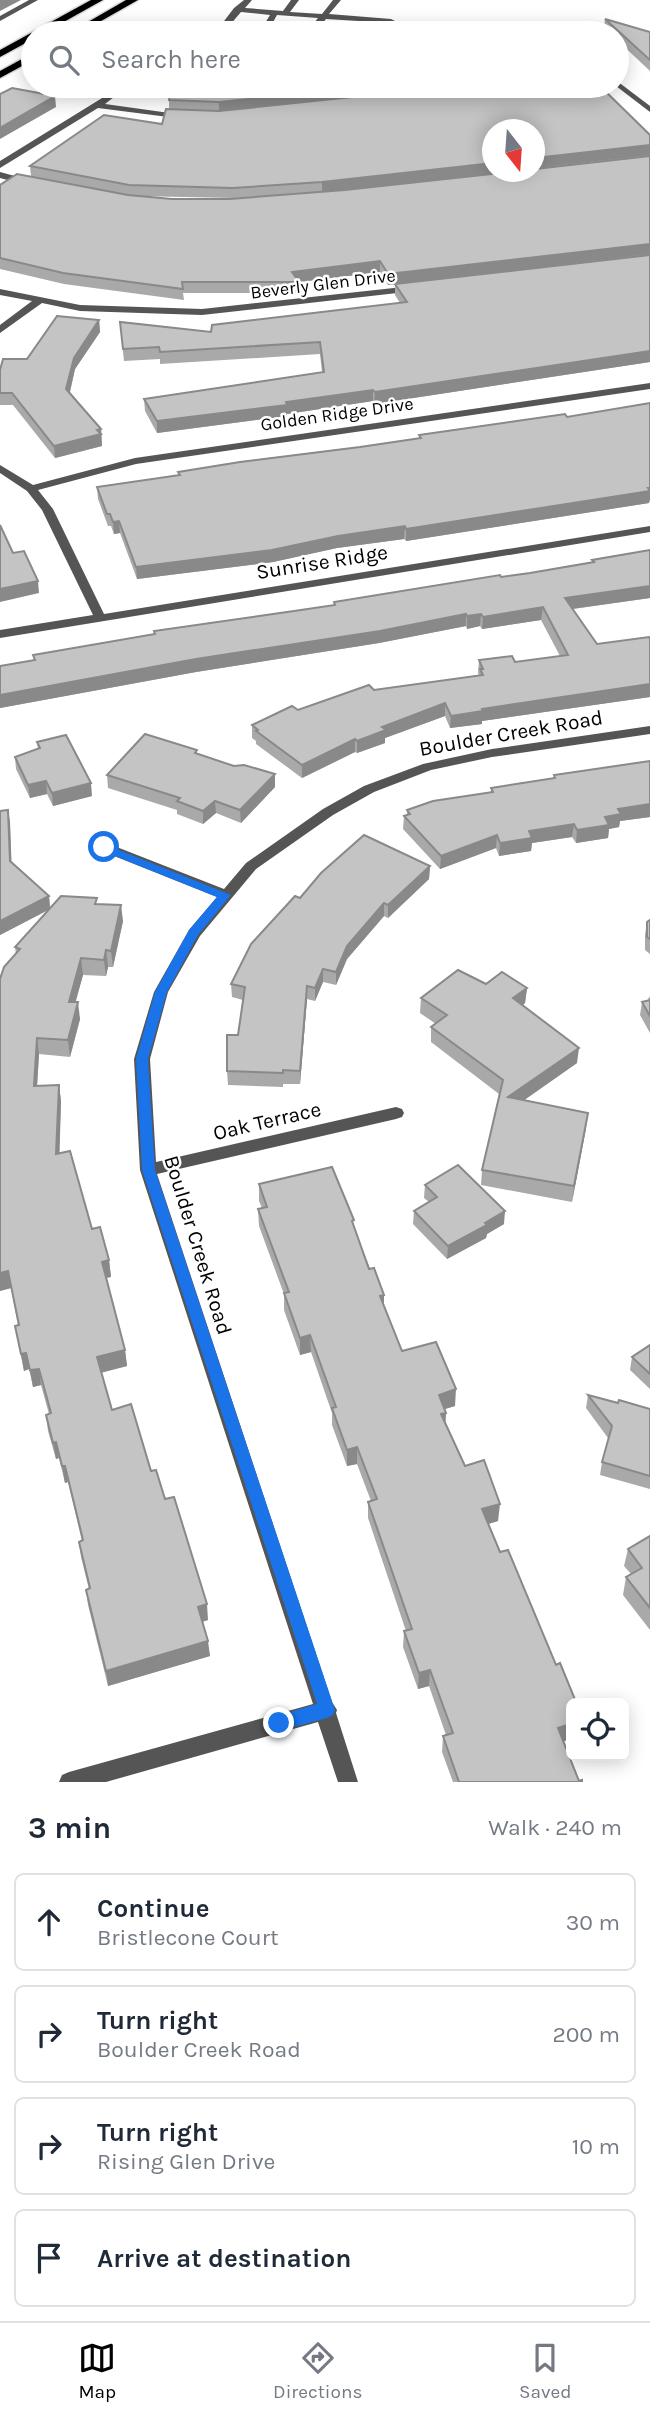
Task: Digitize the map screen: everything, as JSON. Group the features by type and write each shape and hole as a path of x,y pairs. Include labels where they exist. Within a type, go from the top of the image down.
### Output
{"main road":[{"path":"59,21 98,0"},
{"path":"95,21 133,0"},
{"path":"0,54 21,42"},
{"path":"0,75 21,63"}],"street":[{"path":"0,19 34,0"},
{"path":"228,21 248,0"},
{"path":"273,21 295,0"},
{"path":"319,21 337,0"},
{"path":"237,10 349,21"},
{"path":"629,93 650,110"},
{"path":"0,165 108,98"},
{"path":"96,106 140,113 198,117"},
{"path":"0,175 46,187"},
{"name":"Beverly Glen Drive","path":"0,292 39,302 107,310 202,312 428,287"},
{"path":"0,330 39,302"},
{"name":"Golden Ridge Drive","path":"31,489 135,461 650,386"},
{"path":"0,468 31,489 47,509 100,618"},
{"name":"Sunrise Ridge","path":"0,634 650,529"},
{"name":"Boulder Creek Road","path":"348,1782 327,1710 148,1170 142,1059 161,992 194,933 251,866 328,812 369,789 428,767 492,753 650,730"},
{"path":"104,847 225,895"},
{"name":"Oak Terrace","path":"148,1170 396,1113"},
{"path":"69,1782 327,1710"}],"building":[{"path":"629,26 650,32 650,60 629,41"},
{"path":"12,88 21,90 21,98 52,98 0,128 0,94"},
{"path":"169,98 257,98 219,102"},
{"path":"344,98 612,98 650,135 650,145 545,157 545,119 482,119 482,164 322,182 233,188 129,185 30,166 104,115 162,124 166,109 219,111"},
{"path":"650,156 650,244 388,274 380,261 292,272 299,282 182,282 183,289 63,273 0,258 0,185 17,174 128,195 172,199 230,199 482,175 482,182 545,182 545,168"},
{"path":"650,255 650,351 375,392 373,390 286,402 287,405 157,421 144,399 324,372 320,342 160,352 159,347 123,349 120,322 211,332 212,325 407,302 395,284"},
{"path":"57,316 99,320 74,358 66,389 101,429 97,430 101,434 54,446 12,393 0,393 0,370 3,359 27,359"},
{"path":"650,403 650,491 406,529 405,526 338,536 272,550 136,567 119,521 113,522 110,514 107,514 97,487 180,475 178,472 240,462 360,447 421,438 419,435 565,414 567,417"},
{"path":"0,525 13,553 24,551 38,581 0,589"},
{"path":"650,550 650,586 565,598 597,644 649,637 650,684 451,716 445,703 382,727 386,730 357,741 355,739 302,765 256,731 258,730 252,725 292,706 298,710 369,685 374,690 483,675 479,660 512,656 515,662 568,655 543,607 483,617 481,614 466,614 0,695 0,666 35,660 33,655 155,634 154,631 335,605 334,602 500,575 530,573"},
{"path":"145,734 197,750 195,753 234,766 244,765 275,774 240,810 215,801 203,811 177,801 180,798 107,775"},
{"path":"66,735 91,783 52,793 46,781 28,785 15,757 40,748 37,742"},
{"path":"650,761 650,804 618,809 621,814 605,817 609,825 577,830 574,824 529,831 532,838 500,843 497,835 441,856 404,816 410,814 407,810 433,801 493,792 491,788 555,778 554,775"},
{"path":"8,810 10,861 49,896 0,921 0,811"},
{"path":"364,835 430,866 388,905 384,903 347,946 336,972 323,969 315,988 307,986 300,1071 227,1071 227,1035 238,1035 245,987 231,984 251,944 295,896 300,898 321,873"},
{"path":"61,896 97,898 95,904 121,905 111,951 106,950 104,960 81,958 69,1002 78,1002 68,1040 37,1038 34,1086 59,1085 56,1154 70,1151 92,1229 100,1227 109,1260 102,1262 125,1350 97,1357 112,1410 131,1404 151,1471 156,1470 165,1499 174,1497 207,1604 198,1607 208,1641 106,1671 86,1590 90,1588 79,1542 83,1540 65,1466 62,1466 56,1442 53,1443 46,1415 51,1413 39,1369 30,1370 26,1353 21,1354 15,1326 19,1325 8,1271 0,1273 0,979 4,967 20,949 15,947"},
{"path":"650,920 650,939 647,937 647,922"},
{"path":"458,970 486,984 502,972 527,988 513,998 579,1048 508,1097 588,1113 574,1186 482,1170 503,1080 431,1027 447,1015 421,998"},
{"path":"650,1000 650,1016 642,1002"},
{"path":"458,1165 505,1211 485,1223 487,1225 448,1246 414,1211 437,1197 425,1185"},
{"path":"332,1167 354,1220 352,1221 369,1269 374,1268 384,1295 380,1296 402,1351 436,1342 456,1389 439,1395 446,1413 441,1414 465,1466 484,1460 500,1504 482,1509 500,1552 508,1550 556,1665 560,1663 574,1698 566,1698 566,1726 558,1728 566,1748 566,1761 571,1761 579,1781 582,1782 459,1782 443,1736 453,1733 430,1670 419,1673 404,1631 412,1629 368,1502 377,1499 357,1447 347,1450 332,1408 336,1407 310,1335 300,1338 284,1293 289,1292 258,1209 267,1207 259,1184"},
{"path":"650,1345 650,1374 632,1357"},
{"path":"588,1395 650,1409 650,1476 602,1462 612,1426"},
{"path":"650,1536 650,1608 626,1577 642,1568 628,1549"}],"route":[{"path":"104,847 225,895 194,933 161,992 142,1059 148,1170 327,1710 279,1723"}]}
